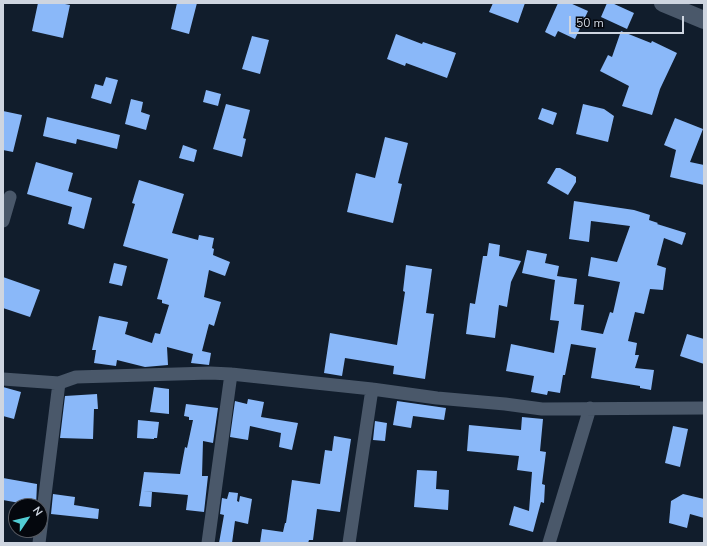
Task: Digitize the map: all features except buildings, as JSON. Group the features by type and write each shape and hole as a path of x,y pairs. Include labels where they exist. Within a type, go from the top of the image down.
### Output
{"street":[{"path":"663,3 704,20"},
{"path":"3,221 10,197"},
{"path":"3,379 59,383 76,377 210,373 372,389 437,398 542,409 704,408"},
{"path":"208,543 231,374"},
{"path":"39,543 59,383"},
{"path":"349,543 372,389"},
{"path":"549,543 590,408"}]}
